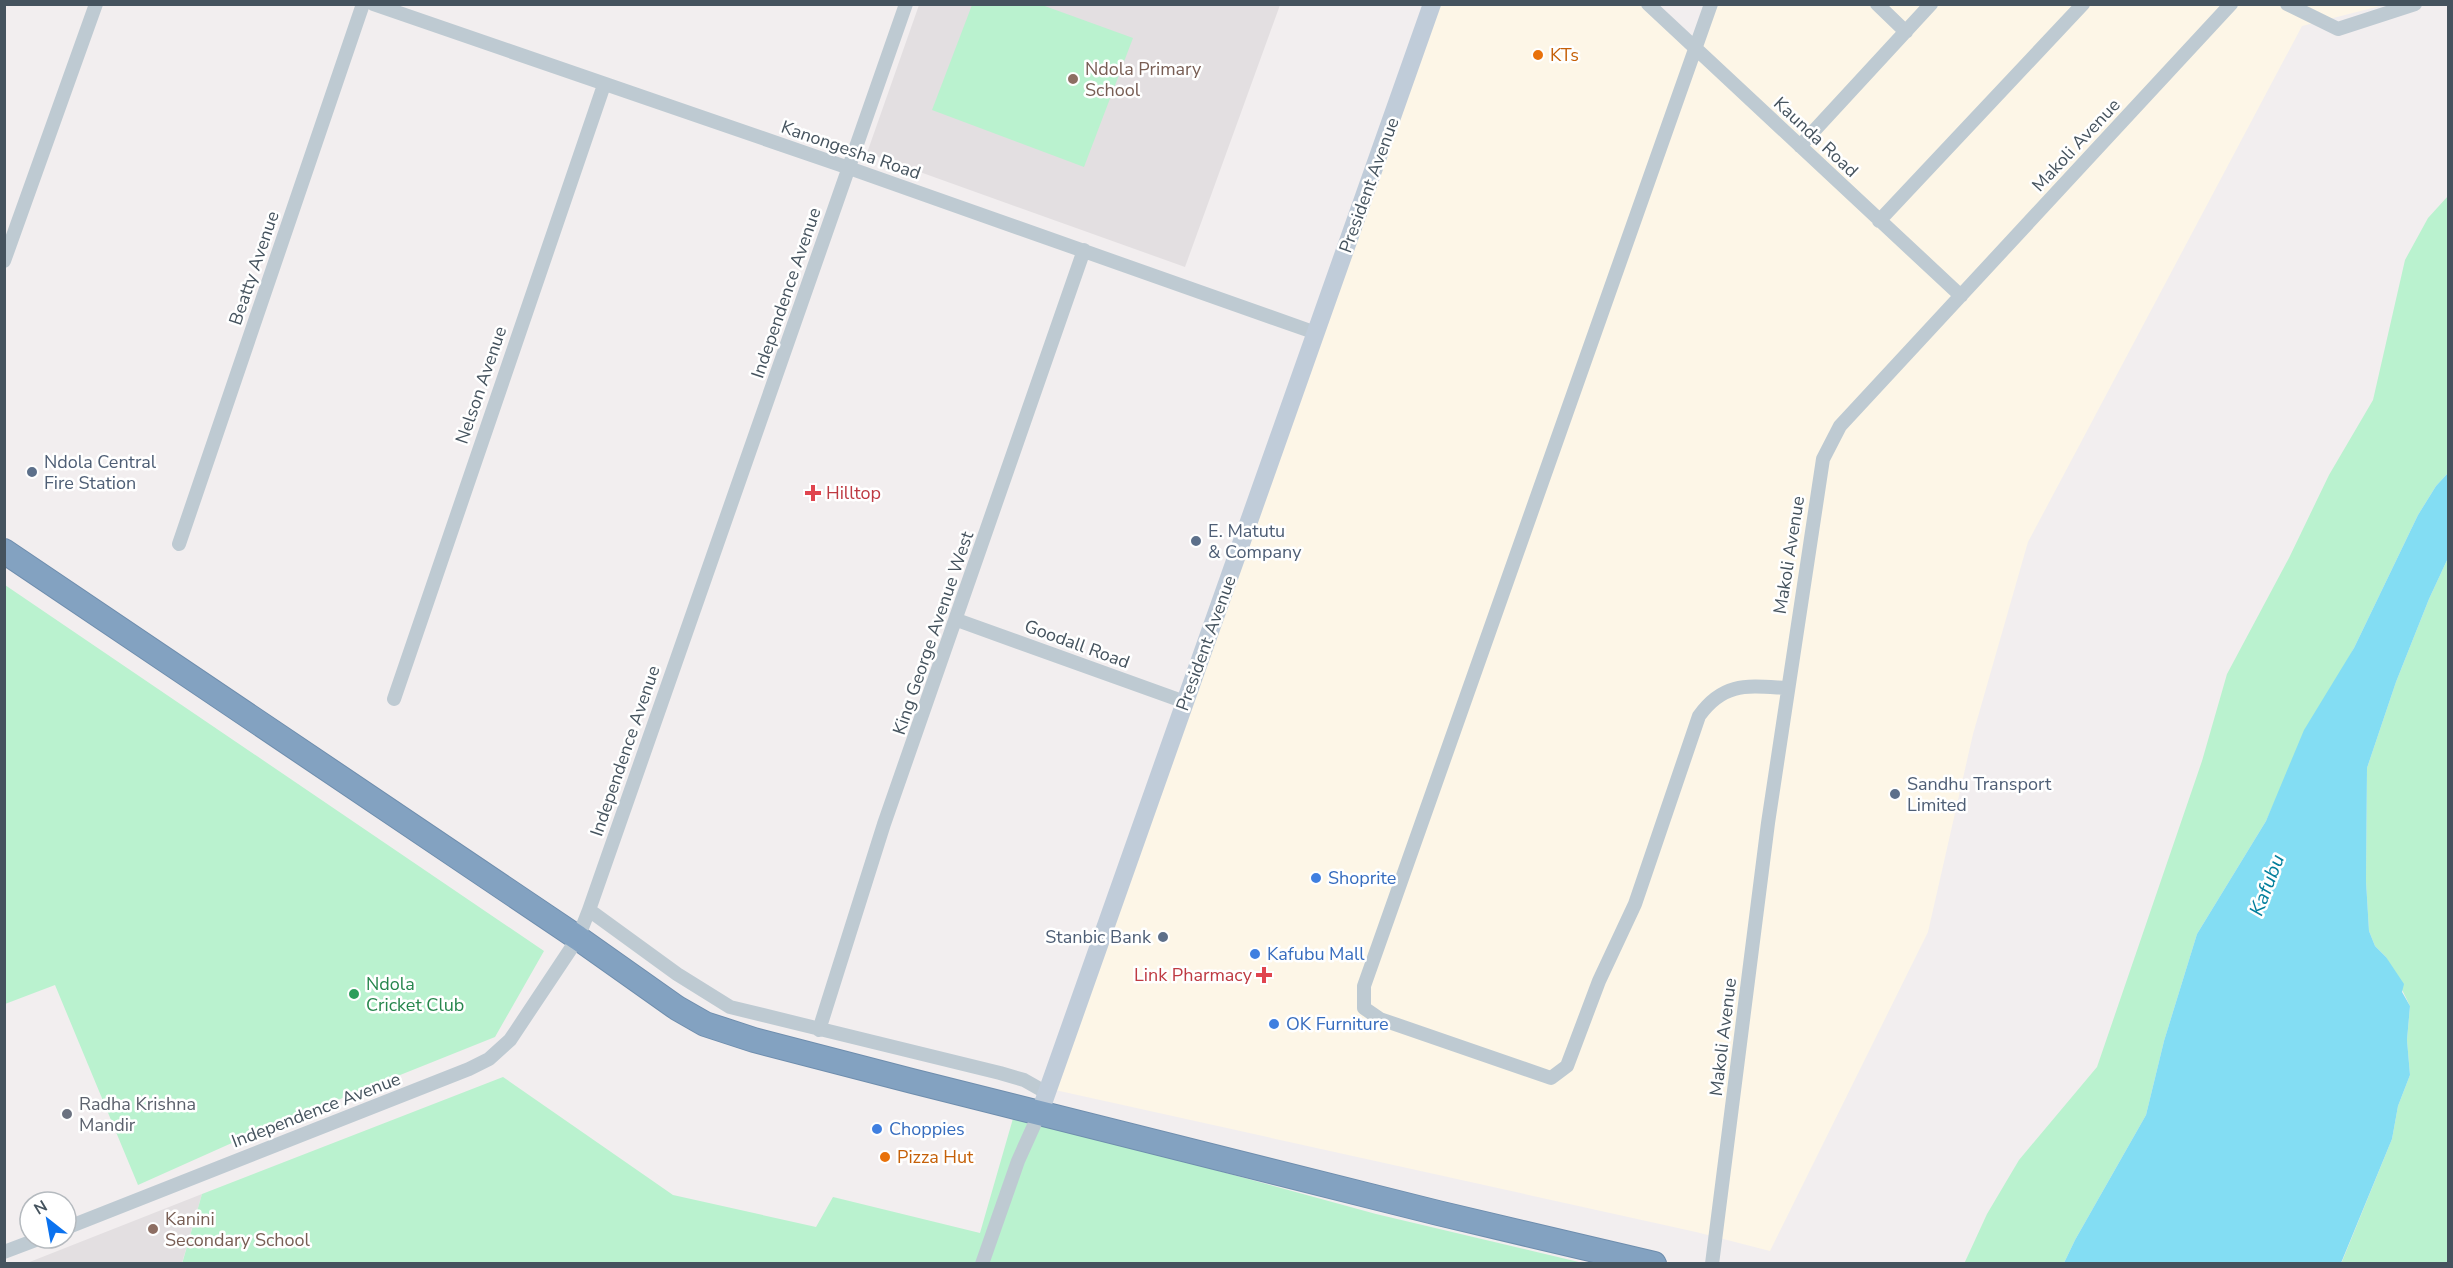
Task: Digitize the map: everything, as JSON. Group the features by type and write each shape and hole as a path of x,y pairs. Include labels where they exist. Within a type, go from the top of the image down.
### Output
{"highway":[{"path":"4,551 578,938 678,1008 724,1031 1043,1102 1438,1213 1654,1263"}],"main road":[{"name":"President Avenue","path":"1043,1102 1432,4"}],"street":[{"path":"4,261 96,4"},
{"name":"Beatty Avenue","path":"179,544 363,4"},
{"name":"Kanongesha Road","path":"373,4 849,168 1316,333"},
{"name":"Independence Avenue","path":"78,1223 457,1074 489,1059 510,1040 578,938 589,910 906,4"},
{"name":"Kaunda Road","path":"1648,4 1960,296"},
{"path":"1711,4 1364,986 1364,1008 1380,1019 1551,1078 1560,1074 1567,1066 1599,981 1635,904 1700,716 1718,695 1729,690 1744,686 1787,688"},
{"path":"1876,4 1906,32"},
{"path":"1800,146 1931,4"},
{"path":"1879,221 2083,4"},
{"name":"Makoli Avenue","path":"1712,1263 1787,688 1823,459 1840,426 2231,4"},
{"path":"2287,4 2338,29 2415,4"},
{"name":"Nelson Avenue","path":"394,699 604,85"},
{"name":"King George Avenue West","path":"819,1030 884,824 957,620 1084,250"},
{"name":"Goodall Road","path":"957,620 1185,702"},
{"path":"589,910 677,974 730,1007 1024,1080 1043,1102 1018,1161 982,1263"}],"shaded area":[{"name":"Ndola Primary School","path":"919,5 1280,5 1185,267 867,153"},
{"path":"1440,5 1657,5 1702,45 1717,5 2384,5 2302,26 2028,542 1973,734 1928,932 1770,1251 1696,1232 1055,1090"},
{"name":"Kanini Secondary School","path":"202,1194 182,1263 27,1263 60,1250 78,1250 78,1243"}],"green space":[{"path":"972,5 1042,5 1133,38 1084,167 932,110"},
{"path":"2448,196 2448,473 2436,486 2418,515 2354,648 2293,761 2266,821 2197,934 2164,1041 2146,1115 2064,1263 1964,1264 1987,1214 2019,1160 2097,1067 2202,761 2227,674 2289,558 2329,475 2373,400 2405,260 2428,218"},
{"path":"2448,558 2448,1263 2341,1264 2392,1139 2398,1106 2410,1075 2407,1040 2410,1006 2386,957 2375,946 2369,931 2366,881 2367,768 2396,682"},
{"path":"5,585 544,951 495,1037 243,1138 138,1185 55,985 5,1004"},
{"path":"503,1077 673,1195 816,1227 833,1197 980,1233 1014,1115 1376,1214 1583,1263 182,1264 202,1194"}],"water":[{"name":"Kafubu","path":"2448,473 2448,558 2396,682 2367,768 2366,881 2369,931 2375,946 2386,957 2404,984 2402,992 2410,1006 2407,1040 2410,1075 2398,1106 2392,1139 2341,1263 2064,1263 2146,1115 2164,1041 2197,934 2266,821 2304,730 2354,648 2418,515 2436,486"}],"place":[{"name":"KTs","path":"1538,55"},
{"name":"Ndola Primary School","path":"1073,79"},
{"name":"Ndola Central Fire Station","path":"32,472"},
{"name":"Hilltop","path":"813,493"},
{"name":"E. Matutu & Company","path":"1196,541"},
{"name":"Sandhu Transport Limited","path":"1895,794"},
{"name":"Shoprite","path":"1316,878"},
{"name":"Stanbic Bank","path":"1163,937"},
{"name":"Kafubu Mall","path":"1255,954"},
{"name":"Link Pharmacy","path":"1264,975"},
{"name":"Ndola Cricket Club","path":"354,994"},
{"name":"OK Furniture","path":"1274,1024"},
{"name":"Radha Krishna Mandir","path":"67,1114"},
{"name":"Choppies","path":"877,1129"},
{"name":"Pizza Hut","path":"885,1157"},
{"name":"Kanini Secondary School","path":"153,1229"}]}
